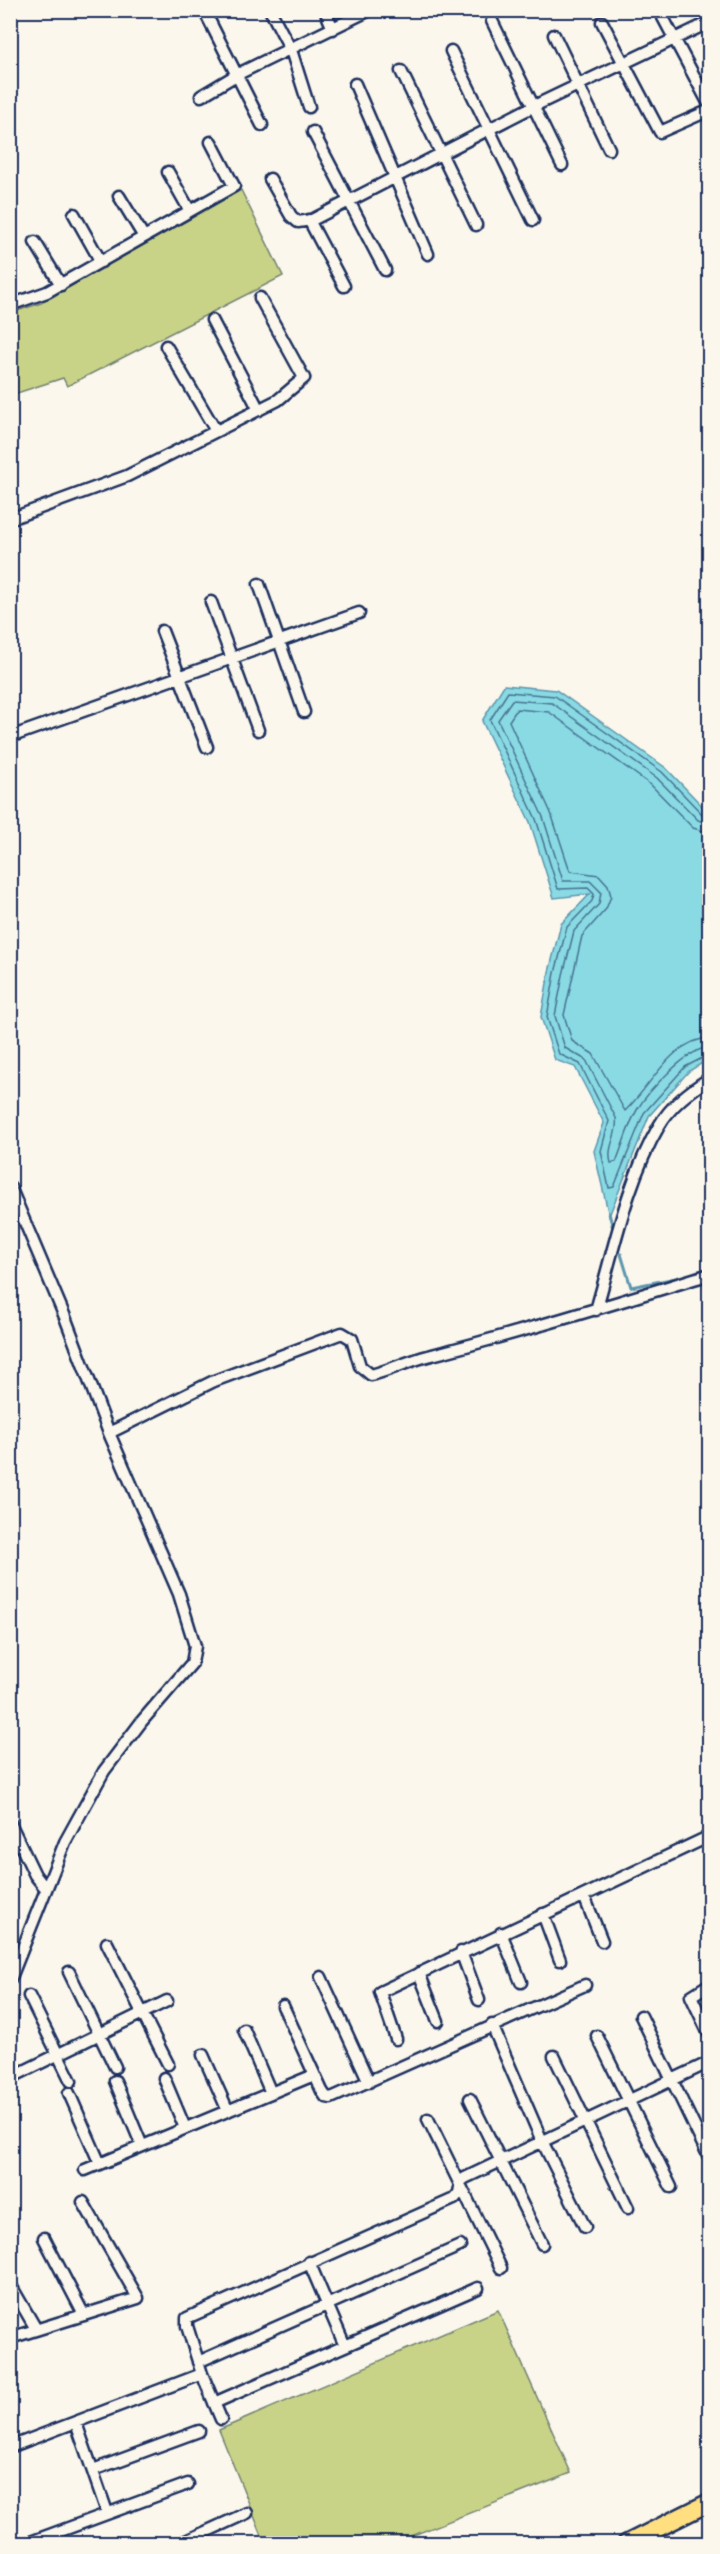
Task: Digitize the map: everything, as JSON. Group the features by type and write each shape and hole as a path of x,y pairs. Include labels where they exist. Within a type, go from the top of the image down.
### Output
{"main road":[{"path":"626,2544 710,2502"},
{"path":"648,2544 710,2514"}],"street":[{"path":"204,10 262,125"},
{"path":"270,10 291,50 309,107"},
{"path":"326,10 333,29"},
{"path":"201,96 238,74 370,10"},
{"path":"602,22 660,132 710,108 659,10"},
{"path":"492,21 562,165"},
{"path":"270,179 291,216 298,222 309,220 673,37 710,22"},
{"path":"554,35 609,149"},
{"path":"451,51 533,220"},
{"path":"401,71 476,225"},
{"path":"355,84 428,255"},
{"path":"313,132 385,270"},
{"path":"10,305 61,285 234,186 211,142"},
{"path":"168,172 190,211"},
{"path":"119,196 144,237"},
{"path":"74,214 100,262"},
{"path":"309,220 344,286"},
{"path":"35,242 61,285"},
{"path":"10,519 127,476 278,400 304,378 260,298"},
{"path":"212,320 259,410"},
{"path":"166,346 216,431"},
{"path":"259,584 304,712"},
{"path":"211,602 258,730"},
{"path":"10,737 359,613"},
{"path":"162,631 207,747"},
{"path":"596,1310 638,1168 660,1124 687,1093 710,1078"},
{"path":"10,1187 65,1317 109,1433 179,1594 191,1628 195,1654 192,1663 142,1721 104,1771 65,1842 10,1980"},
{"path":"109,1433 214,1381 342,1334 352,1339 360,1366 371,1375 424,1357 596,1310 710,1274"},
{"path":"10,1823 35,1875 46,1889"},
{"path":"396,2038 380,1992 710,1836"},
{"path":"584,1896 602,1941"},
{"path":"543,1914 560,1960"},
{"path":"501,1933 521,1982"},
{"path":"107,1943 168,2064"},
{"path":"461,1952 479,2000"},
{"path":"69,1972 115,2067"},
{"path":"419,1973 438,2020"},
{"path":"321,1977 369,2082"},
{"path":"283,2006 322,2091 326,2097 331,2098 585,1984"},
{"path":"710,1984 691,1996 710,2036"},
{"path":"30,1996 71,2081"},
{"path":"10,2078 168,2001"},
{"path":"641,2016 710,2159"},
{"path":"492,2025 542,2141 585,2227"},
{"path":"244,2030 271,2093"},
{"path":"597,2036 671,2187"},
{"path":"203,2055 228,2111"},
{"path":"554,2056 628,2208"},
{"path":"221,2419 198,2362 187,2326 188,2318 454,2199 465,2178 710,2062"},
{"path":"85,2170 314,2075"},
{"path":"164,2078 185,2128"},
{"path":"115,2081 142,2146"},
{"path":"69,2093 100,2164"},
{"path":"470,2099 542,2244"},
{"path":"428,2119 501,2268"},
{"path":"10,2338 138,2298 83,2202"},
{"path":"44,2238 84,2314"},
{"path":"198,2362 460,2246"},
{"path":"309,2262 345,2346"},
{"path":"10,2284 36,2329"},
{"path":"214,2403 478,2288"},
{"path":"10,2446 202,2374"},
{"path":"76,2423 107,2512"},
{"path":"93,2470 199,2431"},
{"path":"25,2544 188,2484"},
{"path":"179,2544 247,2513"}],"green space":[{"path":"241,190 283,276 67,386 63,378 11,395 11,313 41,303"},
{"path":"498,2310 571,2473 406,2538 409,2543 265,2543 219,2430"}],"water":[{"path":"504,685 556,690 666,768 709,813 709,1059 689,1071 649,1116 609,1216 594,1151 604,1123 575,1067 555,1060 541,1017 561,924 590,894 554,898 530,822 482,721"}],"waterway":[{"path":"609,1213 614,1233"},
{"path":"621,1254 631,1287 686,1276"}]}
